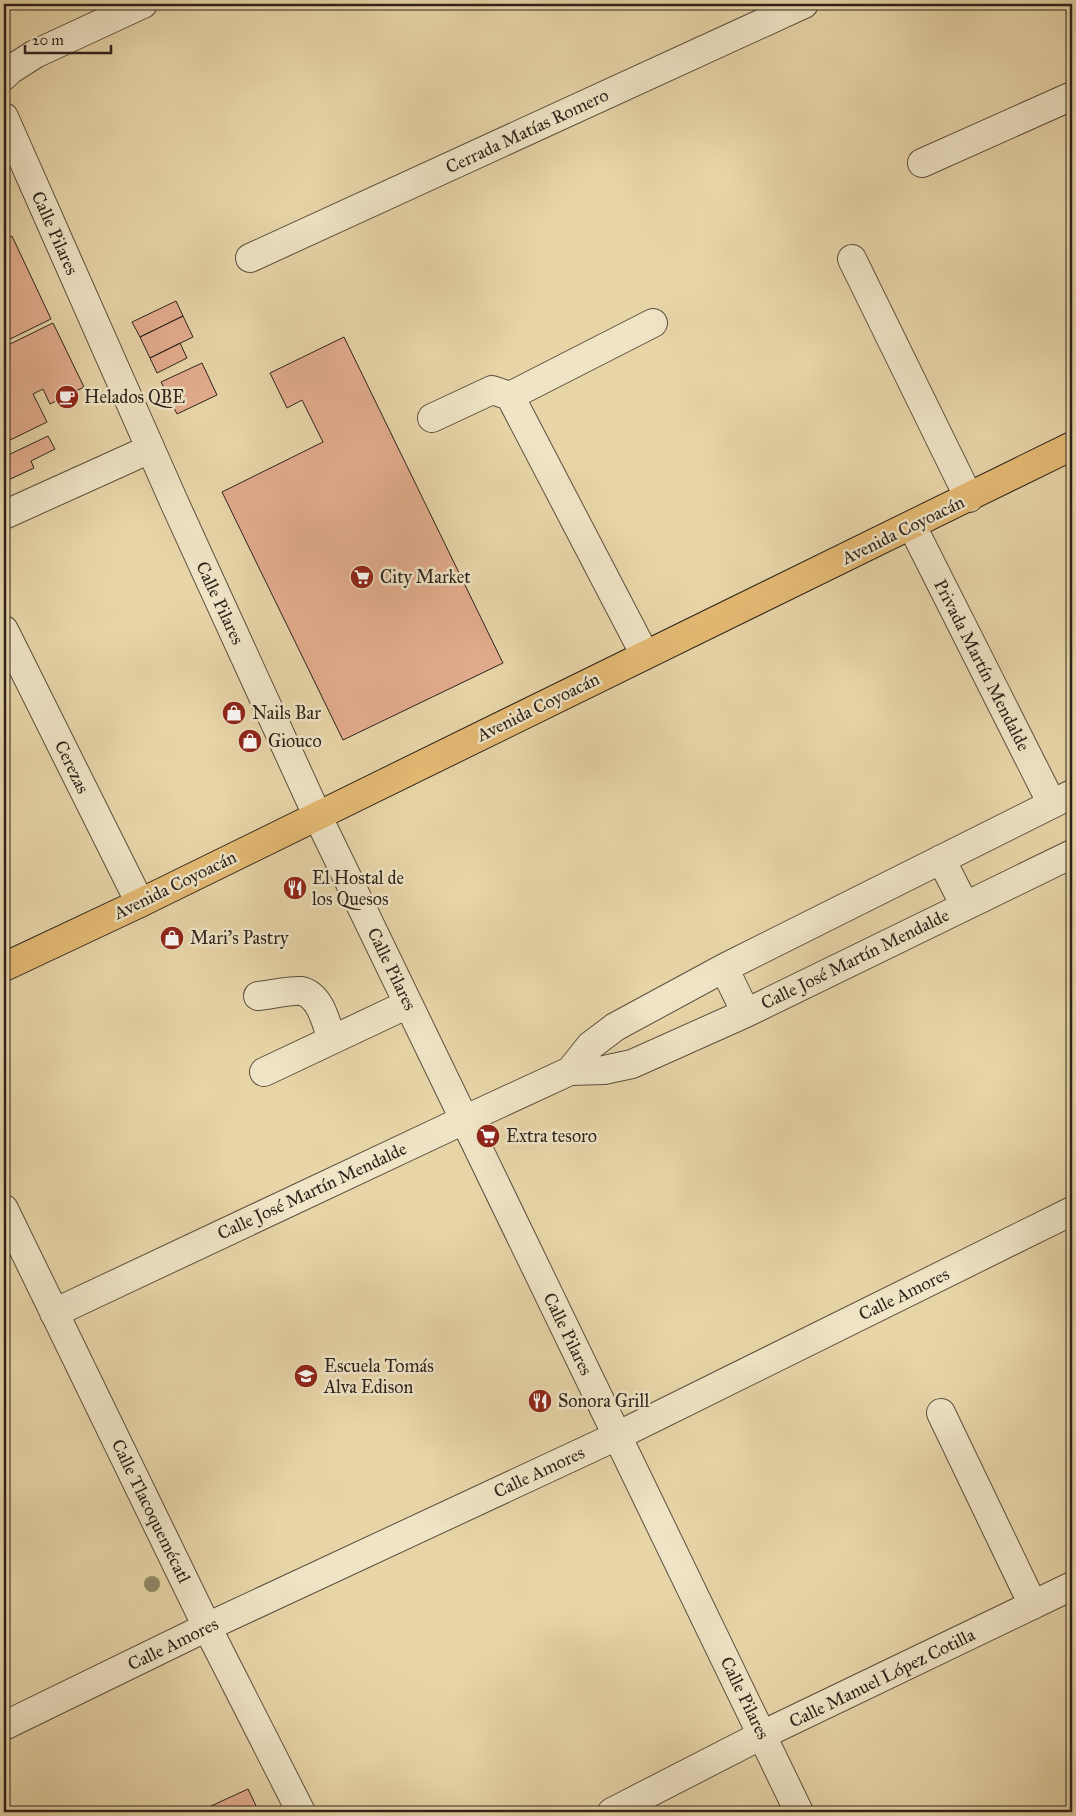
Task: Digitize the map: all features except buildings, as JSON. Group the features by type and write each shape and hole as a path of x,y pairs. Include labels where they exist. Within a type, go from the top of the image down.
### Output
{"main road":[{"name":"Avenida Coyoacán","path":"4,967 140,903 1072,446"}],"street":[{"path":"4,76 34,54 143,4"},
{"name":"Cerrada Matías Romero","path":"250,258 804,4"},
{"path":"922,163 1072,96"},
{"name":"Calle Pilares","path":"4,117 150,448 317,815 799,1812"},
{"path":"852,259 969,498"},
{"path":"510,396 653,323"},
{"path":"432,418 492,390 510,396 645,655"},
{"path":"4,515 150,448"},
{"name":"Privada Martín Mendalde","path":"912,526 1062,799"},
{"name":"Cerezas","path":"4,630 140,903"},
{"name":"Calle José Martín Mendalde","path":"570,1071 590,1046 615,1027 724,968 1062,799"},
{"name":"Calle José Martín Mendalde","path":"54,1313 570,1071 604,1070 632,1064 746,1013 1072,854"},
{"name":"Calle José Martín Mendalde","path":"941,859 965,906"},
{"name":"Calle José Martín Mendalde","path":"724,968 746,1013"},
{"path":"258,996 301,991 312,996 320,1007 332,1039"},
{"path":"264,1072 408,1004"},
{"name":"Calle Tlacoquemécatl","path":"4,1209 207,1626 300,1812"},
{"name":"Calle Amores","path":"4,1726 207,1626 617,1436 1072,1211"},
{"path":"941,1413 1033,1605"},
{"name":"Calle Manuel López Cotilla","path":"612,1812 762,1735 1072,1586"}],"place":[{"name":"Helados QBE","path":"67,397"},
{"name":"City Market","path":"362,577"},
{"name":"Nails Bar","path":"234,713"},
{"name":"Giouco","path":"250,741"},
{"name":"El Hostal de los Quesos","path":"295,888"},
{"name":"Mari's Pastry","path":"172,938"},
{"name":"Extra tesoro","path":"488,1136"},
{"name":"Escuela Tomás Alva Edison","path":"306,1376"},
{"name":"Sonora Grill","path":"540,1401"}]}
